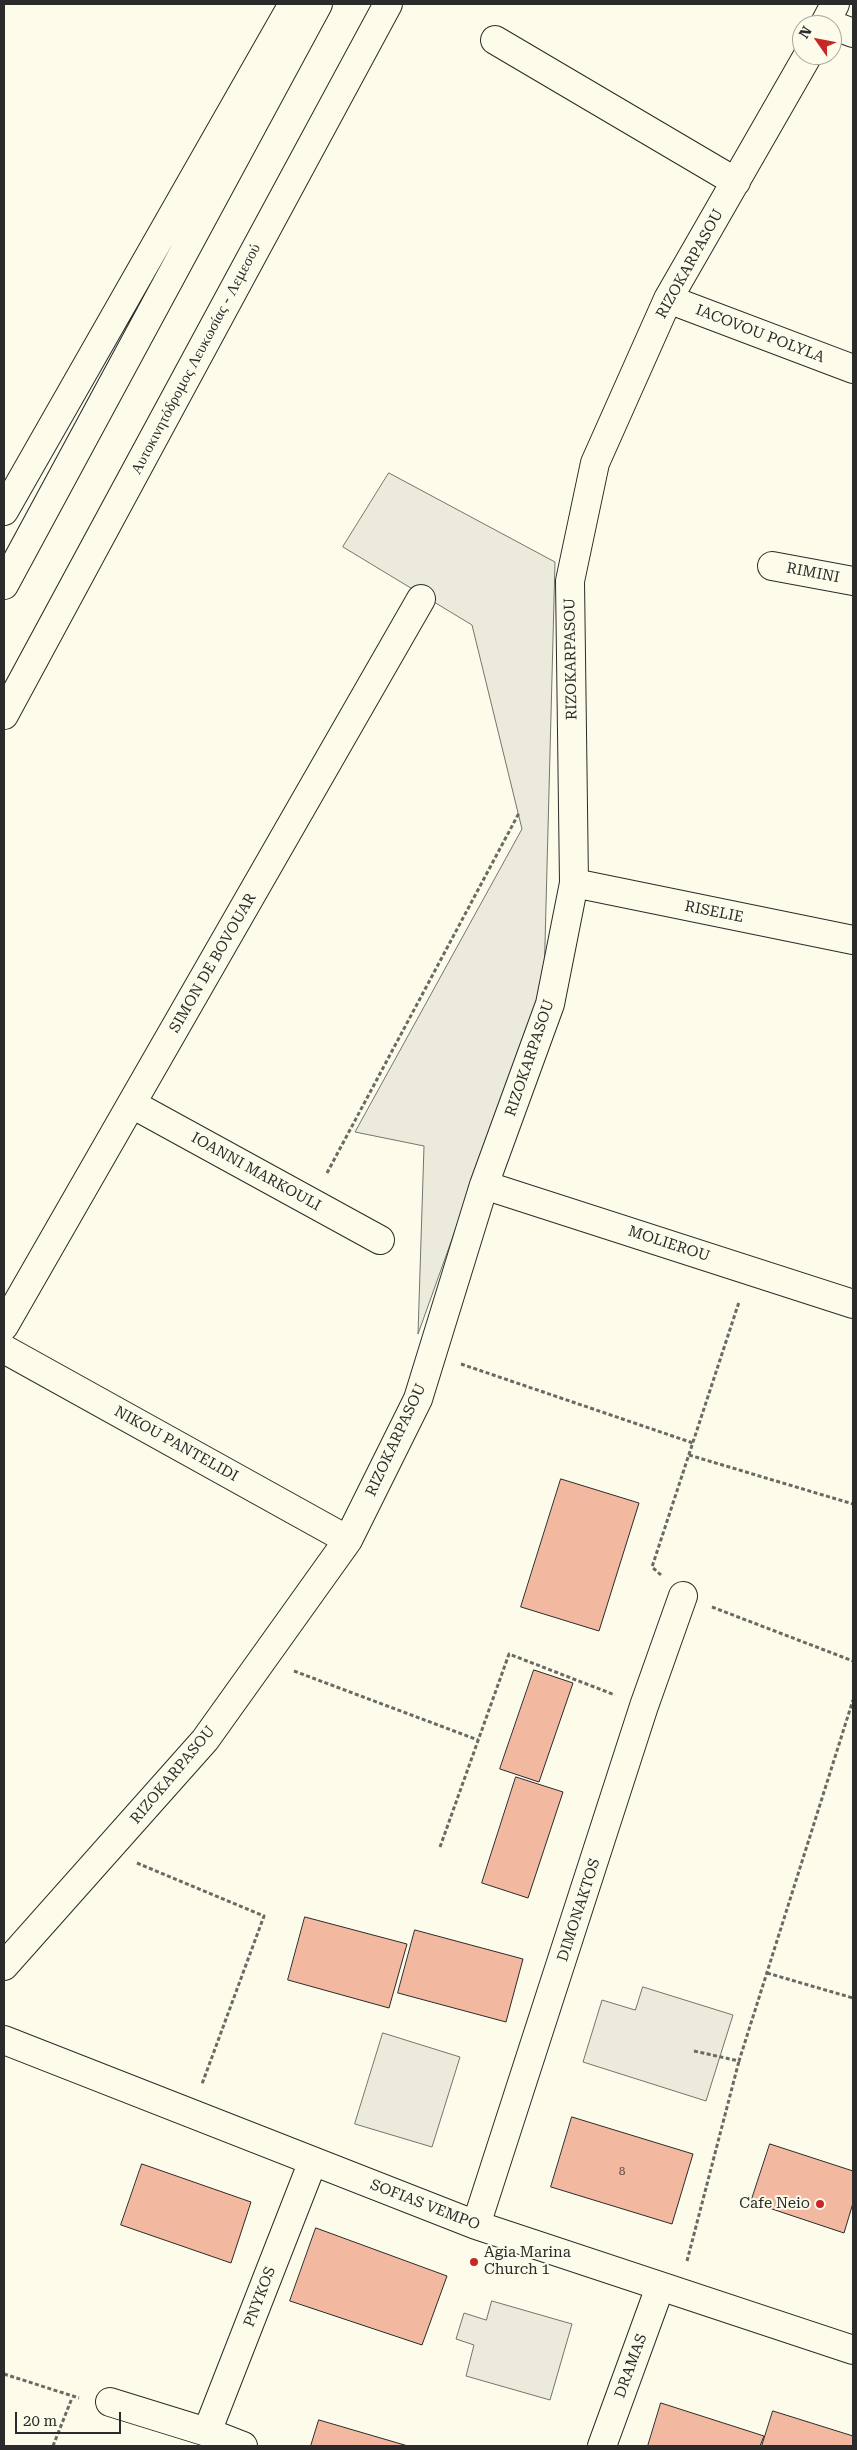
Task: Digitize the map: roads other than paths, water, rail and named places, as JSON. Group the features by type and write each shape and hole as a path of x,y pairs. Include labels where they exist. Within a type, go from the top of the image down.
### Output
{"main road":[{"path":"4,511 292,4"},
{"path":"4,585 318,4"},
{"name":"Αυτοκινητόδρομος Λευκωσίας - Λεμεσού","path":"4,715 388,4"},
{"path":"842,27 853,33"},
{"path":"495,40 736,182"},
{"name":"RIZOKARPASOU","path":"4,1966 205,1740 348,1540 418,1399 484,1185 550,1004 574,883 570,581 595,462 668,299 802,65"},
{"name":"IACOVOU POLYLA","path":"668,299 853,369"},
{"name":"RIMINI","path":"772,566 853,581"},
{"name":"SIMON DE BOVOUAR","path":"4,1326 421,599"},
{"name":"RISELIE","path":"574,883 853,940"},
{"name":"IOANNI MARKOULI","path":"132,1104 380,1240"},
{"name":"MOLIEROU","path":"484,1185 853,1304"},
{"name":"NIKOU PANTELIDI","path":"4,1349 348,1540"},
{"name":"DIMONAKTOS","path":"476,2225 644,1706 683,1596"},
{"name":"SOFIAS VEMPO","path":"4,2040 476,2225 853,2350"},
{"name":"PNYKOS","path":"207,2432 313,2161"},
{"name":"DRAMAS","path":"602,2446 669,2290"},
{"path":"110,2402 207,2432 243,2446"}],"place":[{"name":"Cafe Neio","path":"820,2204"},
{"name":"Agia Marina Church 1","path":"474,2262"}]}
